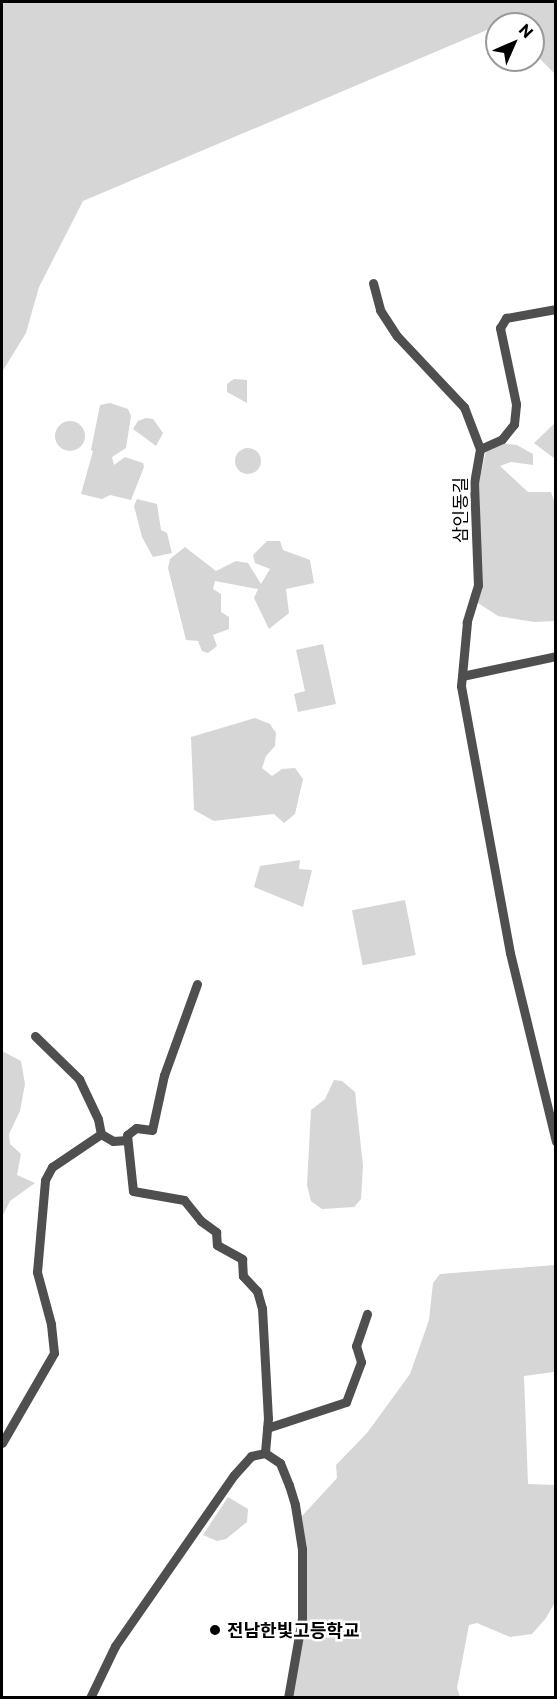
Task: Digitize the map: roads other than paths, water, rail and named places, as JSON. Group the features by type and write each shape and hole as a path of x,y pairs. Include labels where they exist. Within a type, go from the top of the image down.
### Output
{"street":[{"path":"373,283 380,310 397,336 464,407 480,449 502,439 514,424 516,404 500,328 506,318 555,309"},
{"name":"삼인동길","path":"480,449 474,482 478,585 467,622 461,686 510,953 555,1141"},
{"path":"462,676 555,656"},
{"path":"197,984 164,1075 152,1130 136,1128 130,1131 127,1140 133,1191 184,1200 201,1221 216,1232 217,1245 242,1259 243,1275 261,1299 267,1428 265,1453"},
{"path":"35,1036 79,1079 98,1119 101,1134"},
{"path":"101,1134 113,1140 127,1140"},
{"path":"2,1443 54,1353 51,1323 37,1272 45,1180 52,1167 101,1134"},
{"path":"267,1428 346,1402 361,1362 356,1346 367,1314"},
{"path":"90,1698 115,1646 199,1529 234,1475 251,1456 265,1453 280,1463 289,1485 295,1505 302,1549 302,1618 288,1698"}],"place":[{"name":"전남한빛고등학교","path":"215,1630"}]}
